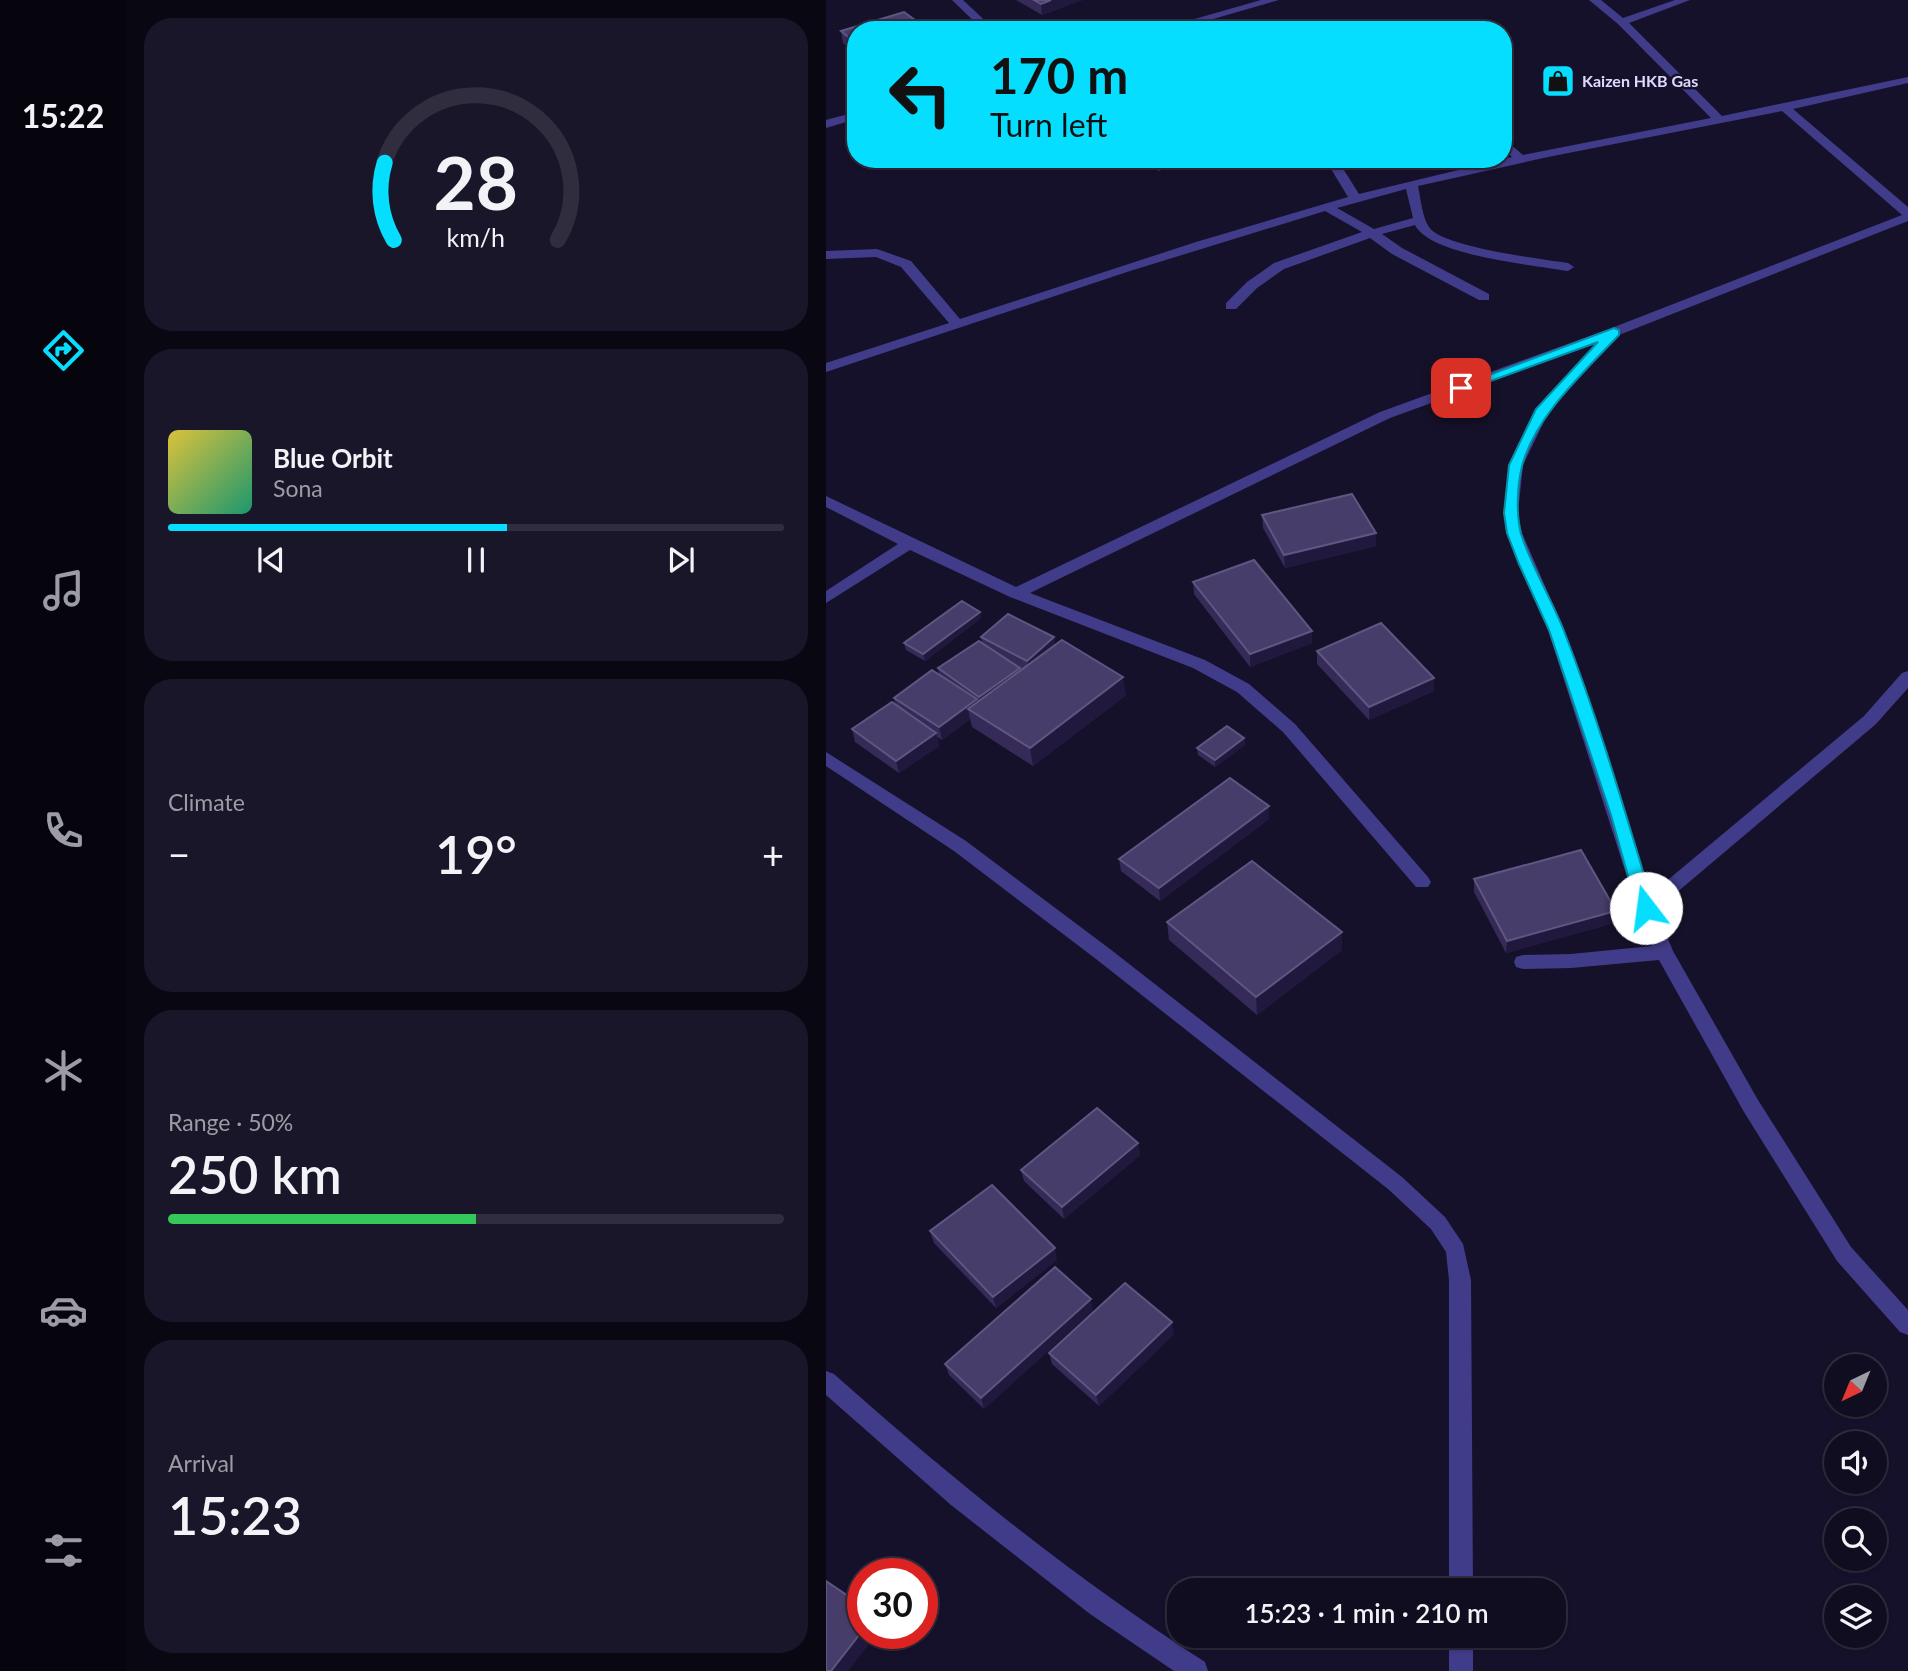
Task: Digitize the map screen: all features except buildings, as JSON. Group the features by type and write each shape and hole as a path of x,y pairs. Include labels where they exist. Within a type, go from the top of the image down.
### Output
{"street":[{"path":"957,0 980,21"},
{"path":"1195,21 1274,0"},
{"path":"1594,0 1622,22 1719,119"},
{"path":"1622,22 1685,0"},
{"path":"1512,161 1908,80"},
{"path":"1016,593 1385,415 1614,332 1908,215 1784,107"},
{"path":"826,124 847,118"},
{"path":"1512,150 1521,159"},
{"path":"1337,168 1356,199"},
{"path":"826,368 1327,207 1481,168"},
{"path":"1411,184 1423,230 1434,239 1455,246 1568,267"},
{"path":"1327,207 1397,251 1484,297"},
{"path":"1231,306 1252,285 1279,266 1372,233 1421,220"},
{"path":"826,255 877,253 906,264 958,325"},
{"path":"1614,332 1543,409 1516,465 1511,513 1514,533 1556,630 1646,908 1664,952 1751,1106 1843,1254 1908,1325"},
{"path":"826,501 909,544 1016,593 1199,664 1243,688 1289,728 1422,882"},
{"path":"826,598 909,544"},
{"path":"1646,908 1871,720 1908,677"},
{"path":"826,758 960,846 1103,954 1395,1183 1438,1223 1456,1250 1460,1280 1461,1578"},
{"path":"1523,962 1664,952"},
{"path":"826,1381 959,1499 1140,1636 1196,1671"},
{"path":"1461,1648 1461,1671"}],"place":[{"name":"Kaizen HKB Gas","path":"1558,81"}],"route":[{"path":"1461,388 1614,332 1543,409 1516,465 1511,513 1514,533 1556,630 1636,870 1646,908"}]}
